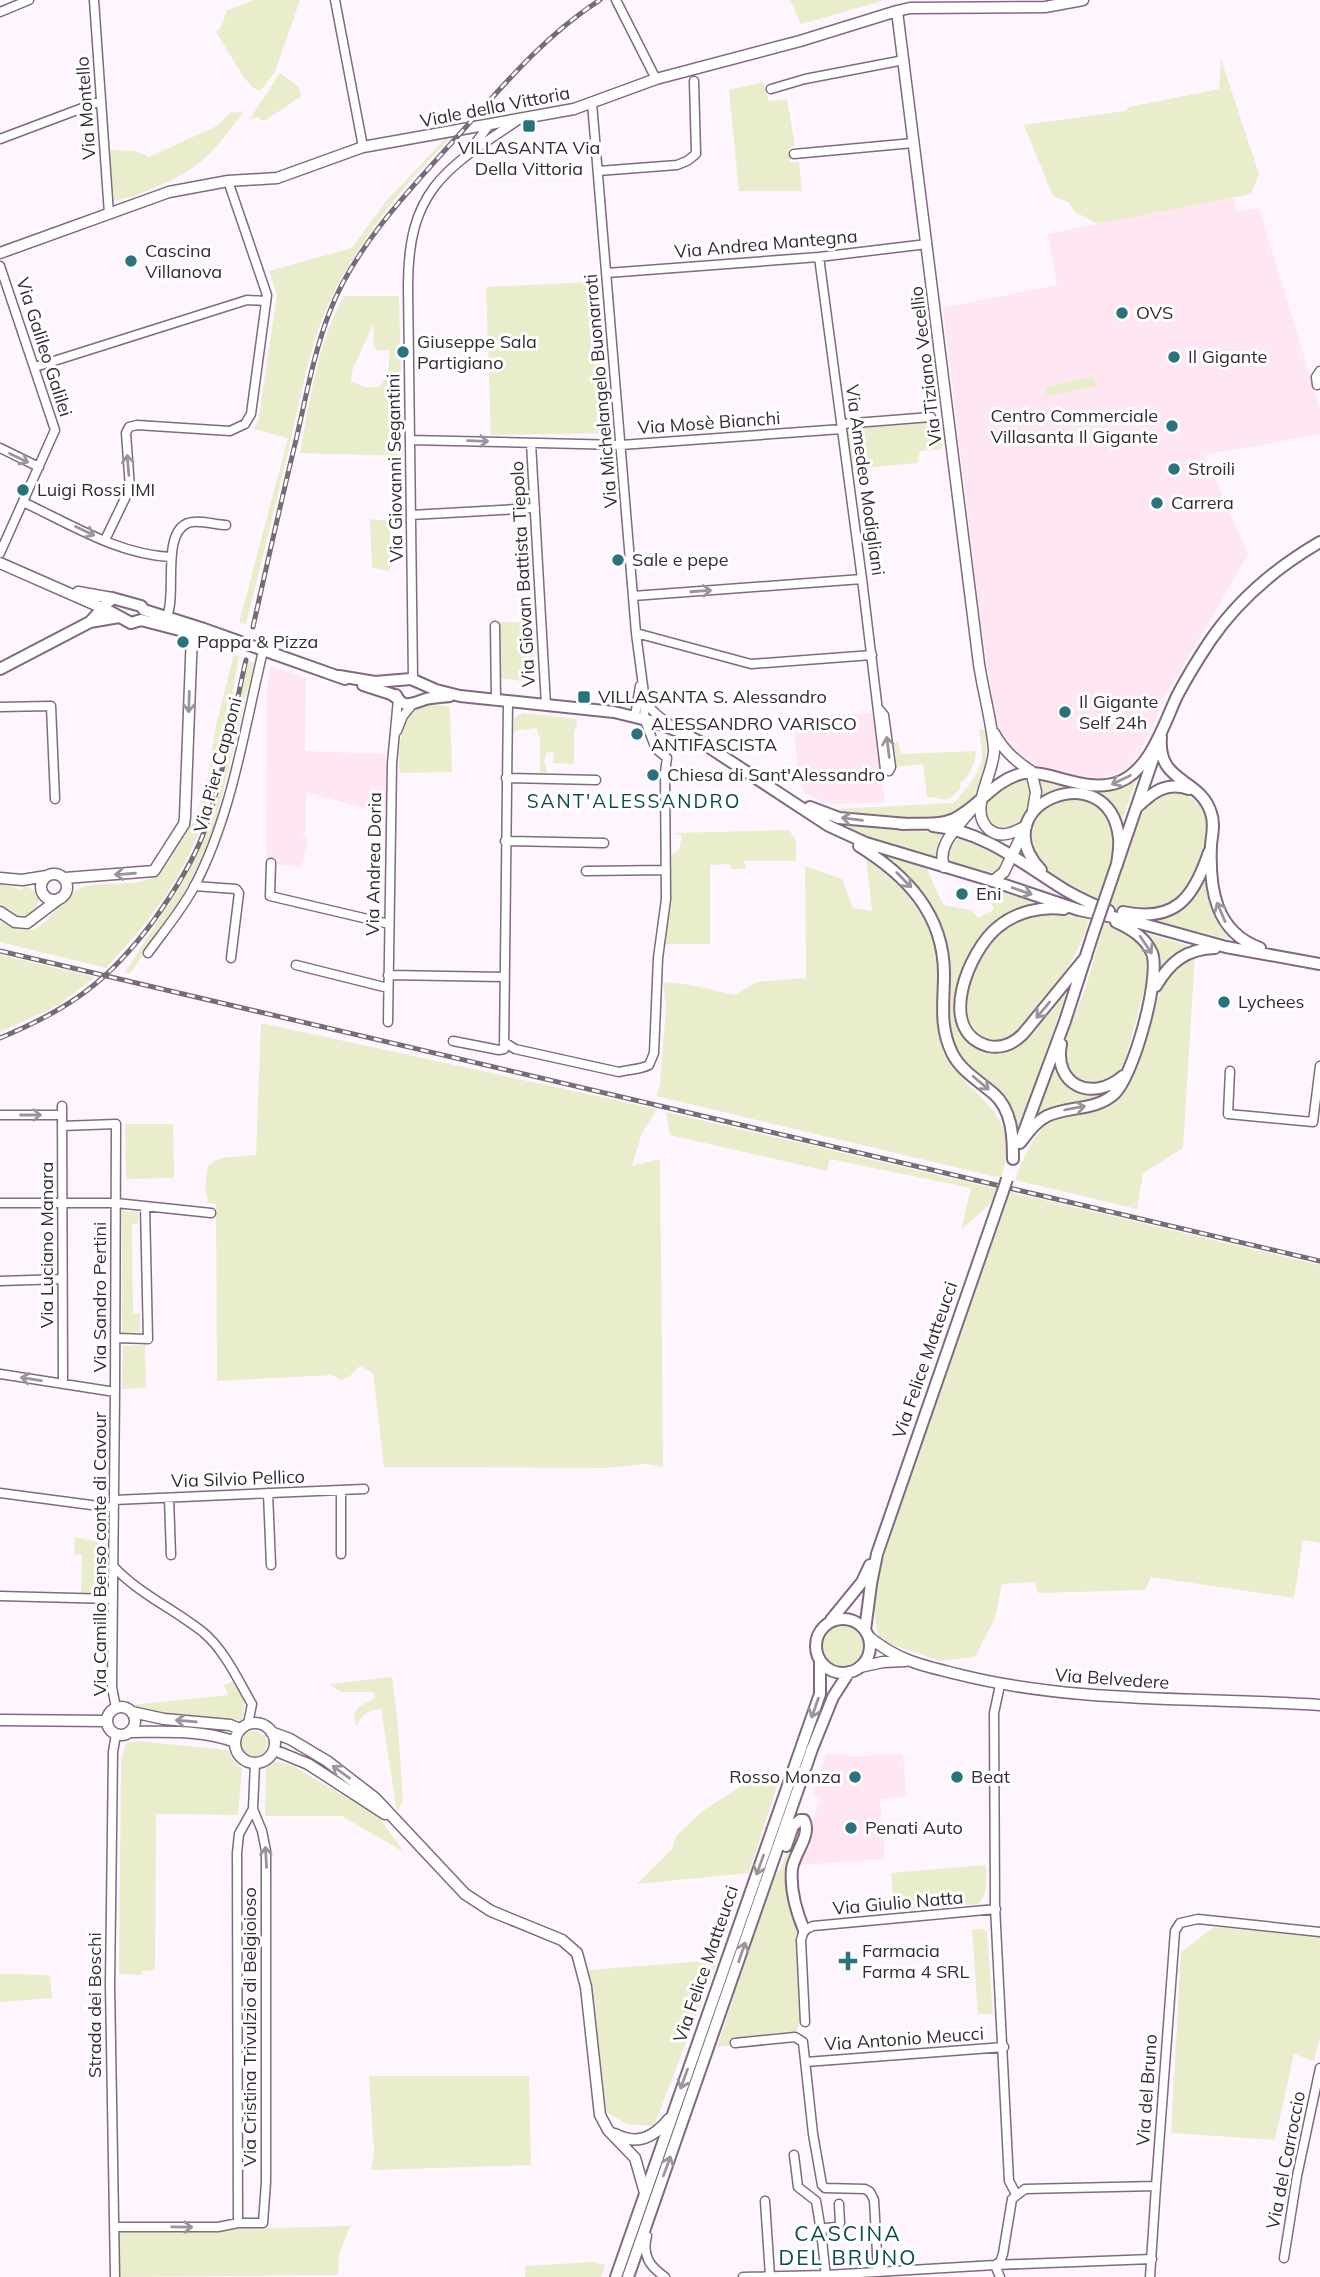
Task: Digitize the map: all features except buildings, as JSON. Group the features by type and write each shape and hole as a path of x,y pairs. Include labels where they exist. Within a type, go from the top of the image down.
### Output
{"main road":[{"path":"1013,1159 1065,1021 1105,908 1134,810 1177,697 1194,666 1230,615 1260,584 1320,542"},
{"path":"90,622 106,605 138,604 142,615"},
{"path":"106,605 119,617 135,623 142,615"},
{"path":"142,615 339,676 391,694 404,704 437,697 460,696 639,717 704,744 887,863 911,887 925,906 942,948 942,1020 946,1037 953,1055 964,1069 1002,1102 1011,1126 1013,1159"},
{"path":"0,670 90,622 119,617"},
{"path":"165,621 192,634 261,650"},
{"path":"339,676 375,682 412,680 460,696"},
{"path":"398,699 396,687 412,680"},
{"path":"412,680 422,693 414,704"},
{"path":"901,824 939,823 953,819 1004,780 1031,772 1080,784 1110,785 1121,782 1140,766 1161,734"},
{"path":"1161,734 1162,760 1207,803 1213,820 1211,846 1214,895 1224,921 1244,943 1295,960"},
{"path":"1134,810 1152,793 1164,787 1184,787 1199,794"},
{"path":"779,791 830,816 956,830 985,840 1065,889 1132,921 1226,947 1320,962"},
{"path":"1065,889 1031,858 1026,841 1027,825 1033,810 1044,801 1064,792 1097,799 1110,812 1118,830 1117,865"},
{"path":"829,826 883,849 993,881 1079,910"},
{"path":"1086,957 1023,1034 1012,1043 990,1046 975,1039 968,1031 961,1007 962,987 973,957 985,940 1003,923 1029,912 1058,908 1105,908 1144,914 1160,912 1175,906 1196,887 1211,846"},
{"path":"1020,1143 1037,1123 1046,1117 1059,1111 1094,1105 1109,1098 1119,1089 1128,1072 1153,992 1155,969 1149,946 1105,908"},
{"path":"1153,992 1166,970 1183,956 1198,949 1226,947"},
{"path":"1065,1021 1059,1054 1065,1075 1073,1084 1082,1088 1101,1089 1110,1086 1128,1072"},
{"name":"Via Felice Matteucci","path":"860,1667 868,1656 871,1584 877,1554 1013,1159"},
{"name":"Via Felice Matteucci","path":"616,2277 669,2119 820,1694 820,1660 816,1652 818,1634 862,1582 877,1554"},
{"path":"830,1621 849,1619 858,1623 867,1634"},
{"path":"820,1660 833,1671 849,1672 860,1667"},
{"name":"Via Felice Matteucci","path":"628,2277 812,1749 833,1697 849,1672"},
{"path":"768,1875 779,1864 794,1824 803,1820 807,1825 806,1830 792,1872 795,1905 804,1930"}],"street":[{"path":"0,12 29,0"},
{"name":"Via Montello","path":"94,0 109,214"},
{"path":"335,0 363,147"},
{"path":"616,0 656,79"},
{"name":"Viale della Vittoria","path":"0,253 169,192 228,181 277,178 363,147 574,109 656,79 800,41 897,11 910,8 1045,7 1083,0"},
{"name":"Via Tiziano Vecellio","path":"897,11 987,716 994,752 981,798 944,844 944,867"},
{"path":"771,89 904,60"},
{"path":"598,171 677,165 696,153 694,81"},
{"path":"0,139 102,101"},
{"name":"Via Michelangelo Buonarroti","path":"592,103 636,633 645,701 639,717"},
{"name":"Via Giovanni Segantini","path":"412,680 408,278 412,237 427,197 446,172 470,151 517,121"},
{"name":"Via Giovanni Segantini","path":"470,151 489,125"},
{"path":"794,154 914,144"},
{"path":"105,540 130,488 126,433 132,426 230,431 245,424 251,414 266,301 265,288 228,181"},
{"name":"Via Andrea Mantegna","path":"607,273 819,257 927,244"},
{"name":"Via Amedeo Modigliani","path":"819,257 872,654 884,769 889,771 891,767 884,715 878,708"},
{"name":"Via Galileo Galilei","path":"0,266 55,430 0,553"},
{"path":"35,366 247,300 266,301"},
{"path":"1317,385 1316,377 1320,371"},
{"name":"Via Mosè Bianchi","path":"410,440 621,445 931,417"},
{"name":"Via Giovan Battista Tiepolo","path":"531,443 546,705"},
{"path":"0,448 39,467"},
{"path":"23,502 147,556 171,557"},
{"path":"411,515 535,509"},
{"path":"165,621 173,598 171,557 174,541 185,524 190,522 226,526"},
{"path":"0,563 106,605"},
{"path":"633,596 862,579"},
{"path":"453,1041 504,1049 506,778 495,626"},
{"path":"636,633 751,664 872,654"},
{"path":"0,878 22,880 55,873 65,878 154,871 184,824 192,634"},
{"name":"Via Pier Capponi","path":"148,953 194,886 223,818 261,650"},
{"name":"Via Michelangelo Buonarroti","path":"639,717 640,677"},
{"name":"Via Andrea Doria","path":"388,1022 393,740 398,699"},
{"path":"645,701 654,713 678,731"},
{"name":"Via Andrea Doria","path":"393,740 403,716 414,704"},
{"path":"0,707 51,706 55,799"},
{"path":"987,716 1000,745 1031,772 1036,792 1033,810"},
{"path":"504,1042 515,1049 620,1072 649,1065 653,1053 657,958 666,899 667,758 656,749 639,717"},
{"path":"506,778 596,780"},
{"path":"981,798 980,809 988,829 1004,835 1027,825"},
{"path":"993,881 1004,872 1027,825"},
{"path":"505,841 604,843"},
{"path":"271,863 270,896 389,924"},
{"path":"586,871 666,870"},
{"path":"44,911 42,881 47,876"},
{"path":"0,912 15,922 24,924 33,921 67,890 65,878"},
{"path":"22,880 42,891 50,899 61,898"},
{"path":"194,886 236,889 239,893 231,958"},
{"path":"296,965 388,988"},
{"path":"388,975 504,976"},
{"path":"1230,1071 1228,1114 1313,1122 1318,1103 1320,1066"},
{"name":"Via Luciano Manara","path":"0,1115 62,1110 63,1384"},
{"name":"Via Sandro Pertini","path":"62,1126 116,1124 115,1392"},
{"path":"0,1203 116,1203 211,1213"},
{"path":"116,1338 148,1339 145,1206"},
{"path":"0,1281 62,1279"},
{"name":"Via Camillo Benso conte di Cavour","path":"0,1374 115,1392 112,1687 116,1707"},
{"name":"Via Silvio Pellico","path":"0,1493 114,1504 169,1497 364,1489"},
{"path":"341,1490 341,1554"},
{"path":"268,1493 271,1565"},
{"path":"169,1497 171,1555"},
{"path":"113,1566 125,1579 204,1633 218,1647 252,1704 244,1727 234,1742 242,1759 256,1763 269,1758 274,1750 271,1732 257,1723 244,1727 164,1719 116,1707 109,1713 107,1721 110,1730 116,1734 129,1732 213,1736 234,1742"},
{"path":"0,1596 112,1599"},
{"name":"Via Belvedere","path":"867,1634 887,1651 905,1661 1000,1685 1044,1691 1136,1697 1320,1705"},
{"name":"Via Belvedere","path":"860,1667 905,1661"},
{"path":"1000,1685 994,1713 996,1909 1009,2181 1016,2194"},
{"path":"129,1732 135,1721 132,1712"},
{"path":"0,1720 107,1721"},
{"path":"271,1732 290,1739 327,1761 375,1798 465,1894 491,1911 562,1940 577,1953 586,1987 600,2115 608,2130 635,2158 645,2193"},
{"name":"Strada dei Boschi","path":"116,1734 113,1765 110,1979 116,2277"},
{"path":"274,1750 308,1764 391,1818"},
{"name":"Via Cristina Trivulzio di Belgioioso","path":"238,2223 237,1853 239,1834 253,1809 256,1763"},
{"name":"Via Cristina Trivulzio di Belgioioso","path":"114,2227 218,2228 238,2223 263,2223 266,2182 266,1851 253,1809"},
{"name":"Via Giulio Natta","path":"804,1930 813,1926 996,1909"},
{"name":"Via del Bruno","path":"1156,2186 1175,1931 1180,1923 1198,1919 1320,1932"},
{"path":"804,1930 801,1940 806,2022"},
{"path":"735,2043 798,2038 803,2042 813,2134 822,2185 825,2188 865,2189 870,2192 874,2200 878,2271"},
{"name":"Via Antonio Meucci","path":"806,2062 1004,2048"},
{"name":"Via del Carroccio","path":"1284,2258 1297,2176 1320,2068"},
{"path":"608,2130 630,2140 642,2140 653,2136 669,2119"},
{"path":"794,2155 798,2187 816,2201 826,2276"},
{"path":"995,2265 1000,2262 1003,2254 1012,2199 1025,2189 1156,2186 1150,2277"},
{"path":"765,2201 770,2276"},
{"path":"821,2231 838,2227 839,2204"},
{"path":"652,2209 644,2248 651,2266 665,2277"},
{"path":"743,2277 826,2276 878,2271 1152,2259"},
{"path":"995,2265 1000,2277"}],"shaded area":[{"path":"1233,197 1237,212 1259,208 1320,409 1320,434 1205,455 1248,555 1165,697 1140,753 1127,769 1101,779 1042,770 1015,751 1002,737 995,716 980,615 943,308 1057,285 1048,234"},
{"path":"270,666 306,678 305,751 386,754 386,808 381,813 306,792 306,829 303,835 308,840 301,868 266,862 267,694"},
{"path":"873,713 885,802 826,804 805,793 798,780 794,718"},
{"path":"826,1754 903,1754 906,1796 880,1799 885,1859 798,1865 820,1800 813,1795"}],"green space":[{"path":"254,0 300,0 275,72 260,91 252,87 243,76 216,32 222,25 227,10"},
{"path":"790,0 885,0 801,24"},
{"path":"1221,59 1259,174 1251,194 1098,224 1075,212 1068,202 1053,196 1024,125 1125,111 1129,107 1219,89"},
{"path":"280,73 299,87 301,96 266,120 262,121 257,117 249,120"},
{"path":"763,82 769,101 787,99 795,146 789,148 790,162 799,162 802,191 739,191 729,90"},
{"path":"244,111 216,147 185,173 130,197 114,200 109,150 135,151 149,157 217,126 230,113"},
{"path":"447,137 451,137 418,172 371,231 344,273 325,312 307,367 246,624 239,623 288,438 254,429 258,422 277,295 269,271 352,248 386,201"},
{"path":"592,282 607,433 491,435 486,287"},
{"path":"344,296 399,296 403,456 300,453 321,353","holes":["373,325 375,348 378,351 389,350 388,370 379,387 364,387 351,381 352,371"]},
{"path":"1094,376 1096,386 1047,396 1045,387"},
{"path":"940,420 942,449 920,451 917,463 852,469 847,427"},
{"path":"370,519 390,521 390,571 372,568"},
{"path":"500,622 532,623 535,682 493,678 490,625 499,625"},
{"path":"234,653 239,658 209,800 189,854 161,903 106,968 0,942 0,920 15,928 37,928 79,889 144,881 164,867 187,823 195,824 208,777 215,730"},
{"path":"249,661 254,663 213,834 185,892 132,971 125,972 182,884 206,833"},
{"path":"436,704 450,707 452,772 400,773 399,751 408,719 424,706"},
{"path":"523,713 577,719 574,729 574,764 553,763 554,753 547,752 544,761 547,771 540,773 540,739 536,728 513,731 514,718"},
{"path":"979,729 985,730 987,753 984,775 968,804 948,818 907,820 836,812 834,809 953,803 969,785 981,764"},
{"path":"898,742 901,754 976,751 969,773 952,797 927,797 923,764 895,767 891,743"},
{"path":"1135,777 1137,779 1120,826 1093,799 1074,789 1063,788 1038,800 1037,778 1095,789"},
{"path":"1024,779 1029,782 1030,796 1025,816 1009,830 994,827 986,816 988,802 1003,787"},
{"path":"1181,791 1200,806 1207,828 1204,852 1189,886 1174,902 1159,909 1134,910 1110,906 1133,832 1146,806 1160,795"},
{"path":"1067,797 1088,800 1101,807 1109,818 1113,831 1111,861 1096,901 1053,875 1044,867 1032,846 1032,827 1037,815"},
{"path":"843,825 942,833 937,847 938,859 868,839"},
{"path":"789,830 796,841 796,861 744,861 746,869 731,869 730,864 710,865 710,944 665,944 671,894 669,856 679,850 682,836 675,833"},
{"path":"961,835 1004,857 1001,868 995,873 949,862 946,854 950,841"},
{"path":"888,856 926,867 943,905 971,910 978,918 994,910 990,900 1004,890 1044,904 987,931 966,963 959,981 957,997 961,1023 990,1050 1000,1052 1011,1049 1033,1031 1068,988 1018,1132 1009,1106 998,1090 968,1066 956,1050 950,1036 946,1011 950,979 945,941 923,896"},
{"path":"866,858 902,890 921,914 928,928 938,960 938,1007 943,1051 956,1071 992,1109 1000,1122 1005,1137 1006,1155 1001,1178 656,1096 660,1085 666,1006 663,982 735,995 757,982 806,978 805,866 842,879 853,908 872,911"},
{"path":"1206,879 1216,917 1228,939 1152,920 1184,906"},
{"path":"0,884 23,890 23,885 33,891 39,901 32,914 17,918 0,907"},
{"path":"1051,912 1089,920 1076,952 1059,981 1017,1035 995,1042 985,1040 971,1027 965,1007 967,984 975,963 988,944 1005,928 1024,918"},
{"path":"1104,922 1136,940 1141,946 1149,973 1126,1057 1118,1075 1099,1086 1083,1082 1070,1074 1065,1064 1064,1046 1086,986"},
{"path":"1145,933 1189,946 1169,958 1160,970"},
{"path":"1195,953 1183,1148 1143,1173 1137,1209 1015,1180 1029,1148 1050,1120 1120,1094 1135,1073 1163,982 1168,973"},
{"path":"0,955 95,977 57,1006 0,1032"},
{"path":"261,1023 657,1109 642,1133 632,1166 660,1159 663,1467 645,1464 606,1468 384,1467 373,1373 360,1366 350,1376 341,1380 332,1375 217,1381 216,1204 208,1203 205,1187 208,1166 220,1158 256,1155"},
{"path":"1055,1062 1085,1093 1106,1095 1035,1119"},
{"path":"666,1112 997,1189 991,1203 961,1230 971,1188 830,1159 827,1171 670,1135"},
{"path":"125,1124 173,1124 174,1178 126,1179"},
{"path":"1010,1192 1320,1265 1320,1543 1303,1540 1294,1598 1151,1577 1145,1590 1038,1593 1035,1582 1002,1584 995,1618 975,1657 941,1661 881,1641 875,1616 878,1573"},
{"path":"122,1211 138,1212 138,1224 132,1224 133,1313 140,1313 140,1332 122,1333"},
{"path":"145,1345 146,1388 122,1389 123,1346"},
{"path":"75,1537 107,1544 106,1594 81,1593 82,1555 74,1554"},
{"path":"843,1624 852,1625 859,1630 864,1637 864,1655 859,1662 852,1667 843,1668 834,1667 827,1662 822,1655 821,1646 822,1637 827,1630 834,1625"},
{"path":"392,1677 403,1801 397,1812 381,1709 366,1714 356,1727 354,1714 359,1707 375,1698 374,1692 341,1692 329,1684"},
{"path":"235,1681 245,1703 242,1720 143,1712 132,1705 228,1695 224,1685"},
{"path":"254,1731 263,1735 267,1744 263,1753 254,1757 245,1753 241,1744 245,1735"},
{"path":"137,1741 228,1750 233,1761 242,1769 238,1815 156,1814 155,1970 142,1971 142,1975 119,1974 121,1760 126,1743"},
{"path":"273,1761 291,1765 378,1816 404,1852 342,1816 265,1816 266,1767"},
{"path":"768,1775 769,1786 780,1777 749,1873 637,1884 672,1849 677,1835 704,1810 746,1783"},
{"path":"795,1829 799,1832 789,1864 793,1920 797,1923 802,2018 793,2038 717,2047 773,1878 781,1868"},
{"path":"986,1865 985,1891 977,1904 894,1912 891,1873"},
{"path":"1214,1927 1320,1937 1320,2037 1314,2061 1294,2054 1275,2140 1171,2133 1181,1952"},
{"path":"972,1929 983,1929 987,1932 993,2014 978,2014"},
{"path":"718,1960 654,2126 627,2124 607,2113 589,1970"},
{"path":"0,1974 50,1975 52,1998 0,2002"},
{"path":"369,2076 529,2076 531,2165 371,2170 374,2152"},
{"path":"350,2226 339,2255 338,2275 118,2277 119,2232"},
{"path":"591,2262 605,2265 601,2277 525,2277 525,2266"}],"railway":[{"path":"253,627 315,358 341,286 355,261 389,214 496,93 545,43 600,0"},
{"path":"0,1038 47,1016 86,991 121,960 169,899 199,844 211,811 246,660"},
{"path":"0,951 1320,1261"}],"place":[{"name":"VILLASANTA Via Della Vittoria","path":"529,126"},
{"name":"Cascina Villanova","path":"131,261"},
{"name":"OVS","path":"1122,313"},
{"name":"Giuseppe Sala Partigiano","path":"403,352"},
{"name":"Il Gigante","path":"1174,357"},
{"name":"Centro Commerciale Villasanta Il Gigante","path":"1172,426"},
{"name":"Stroili","path":"1174,469"},
{"name":"Luigi Rossi IMI","path":"23,490"},
{"name":"Carrera","path":"1157,503"},
{"name":"Sale e pepe","path":"618,560"},
{"name":"Pappa & Pizza","path":"183,642"},
{"name":"VILLASANTA S. Alessandro","path":"584,697"},
{"name":"Il Gigante Self 24h","path":"1065,712"},
{"name":"ALESSANDRO VARISCO ANTIFASCISTA","path":"637,734"},
{"name":"Chiesa di Sant'Alessandro","path":"653,775"},
{"name":"Eni","path":"962,894"},
{"name":"Lychees","path":"1224,1002"},
{"name":"Rosso Monza","path":"855,1777"},
{"name":"Beat","path":"957,1777"},
{"name":"Penati Auto","path":"851,1828"},
{"name":"Farmacia Farma 4 SRL","path":"848,1961"}],"district":[{"name":"SANT'ALESSANDRO","path":"634,801"},
{"name":"CASCINA DEL BRUNO","path":"848,2246"}]}
